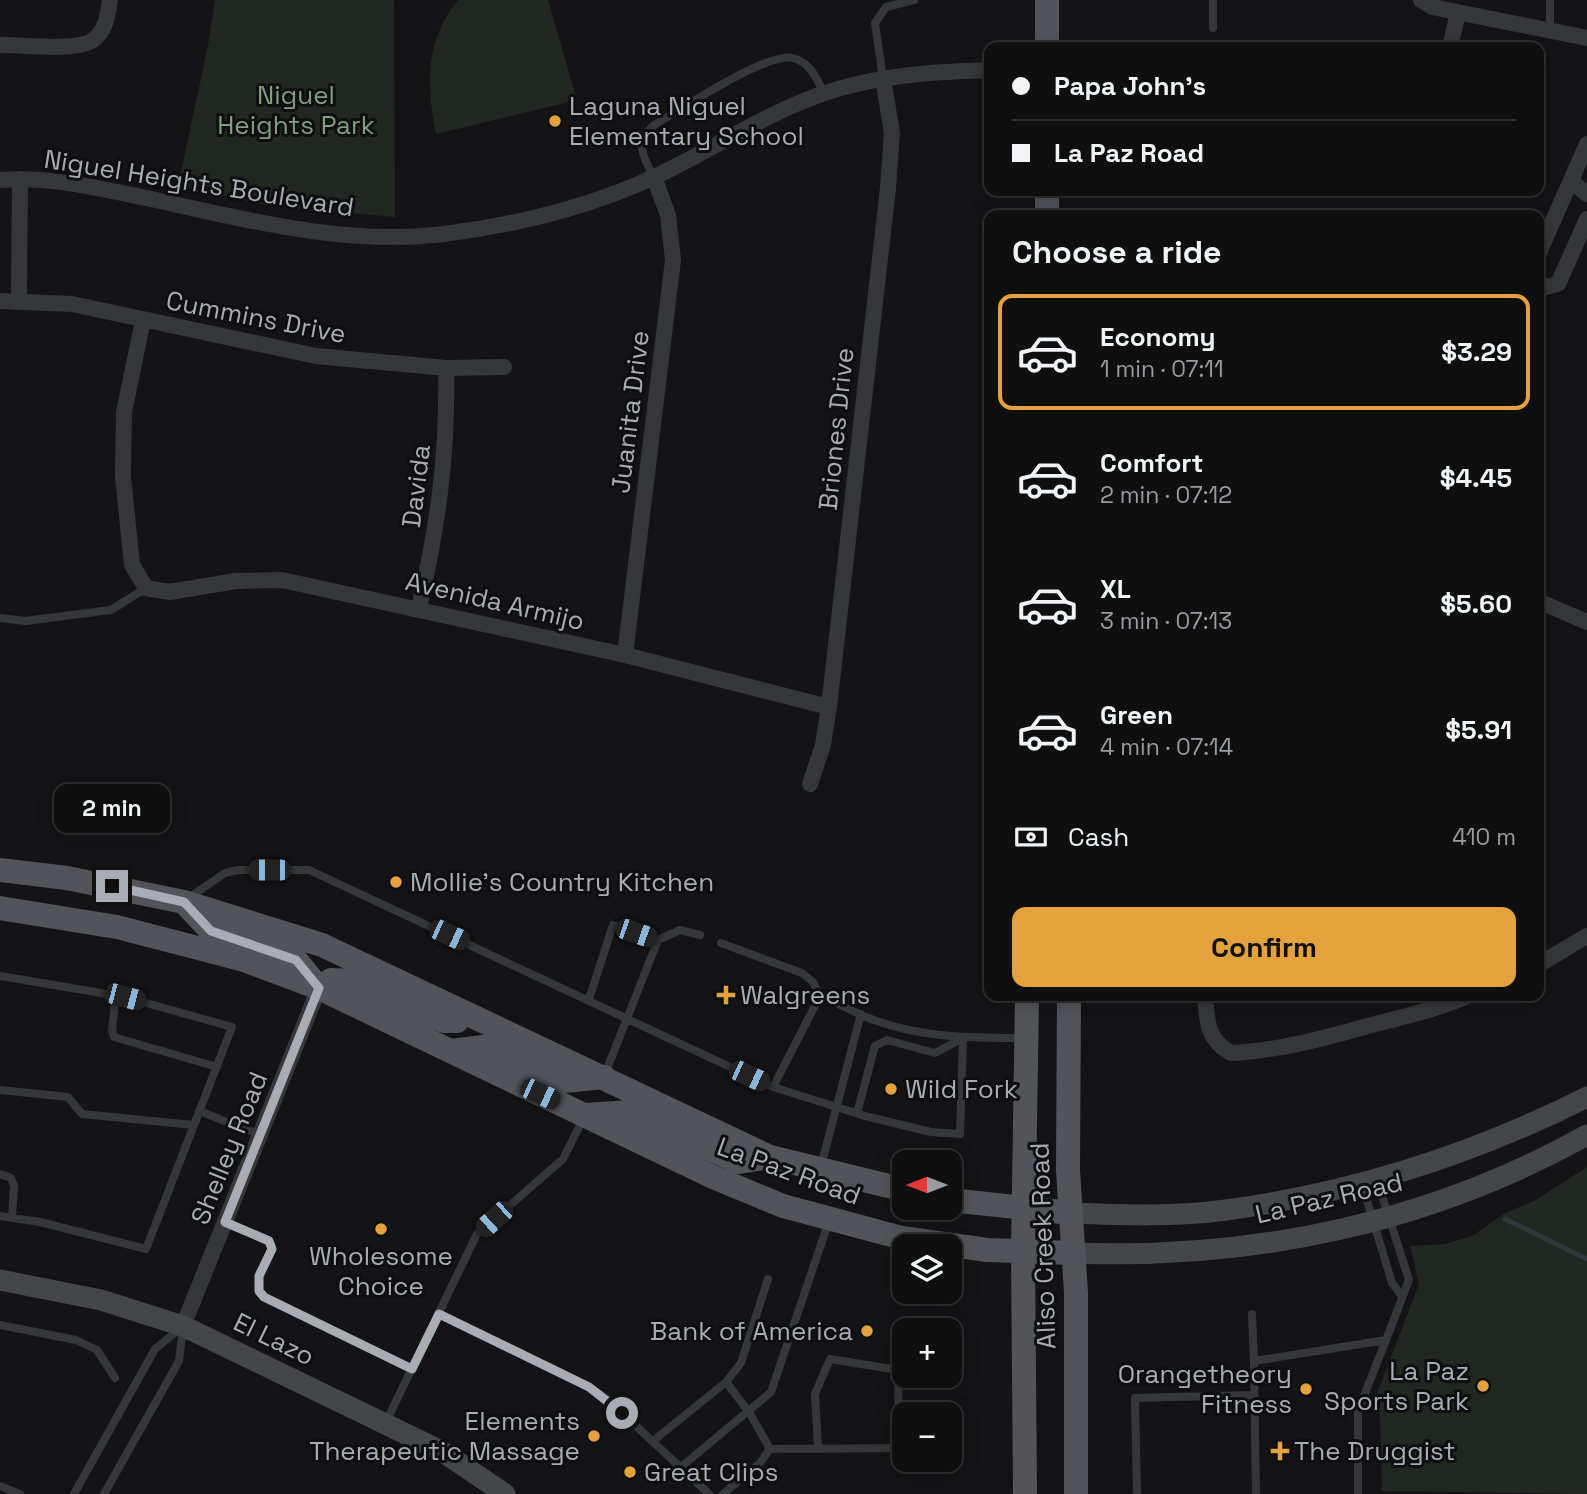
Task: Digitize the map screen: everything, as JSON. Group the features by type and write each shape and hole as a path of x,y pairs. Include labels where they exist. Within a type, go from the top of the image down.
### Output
{"main road":[{"path":"1047,0 1047,42"},
{"name":"La Paz Road","path":"0,870 67,878 184,902 322,945 770,1157 892,1187"},
{"path":"184,902 211,931 296,960 319,988 331,980 350,981 444,1021 479,1020"},
{"name":"La Paz Road","path":"0,908 117,927 244,960 319,988 713,1177 783,1206 902,1238 1023,1251 1121,1254 1245,1248 1382,1221 1476,1189 1538,1162 1587,1135"},
{"name":"Aliso Creek Road","path":"1025,1494 1023,1210 1027,1001"},
{"name":"Aliso Creek Road","path":"1069,1001 1076,1494"},
{"path":"451,1051 484,1047 564,1081 590,1081 604,1077"},
{"name":"La Paz Road","path":"962,1202 1071,1213 1224,1210 1369,1182 1456,1154 1587,1097"},
{"path":"585,1115 629,1112 739,1162 770,1157"},
{"name":"El Lazo","path":"0,1280 101,1300 183,1326 443,1452 505,1494"}],"street":[{"path":"0,45 75,45 93,40 107,22 110,0"},
{"path":"1421,0 1432,7 1458,13 1587,38"},
{"path":"1451,42 1458,13"},
{"name":"Niguel Heights Boulevard","path":"0,180 79,184 280,227 352,236 441,234 515,223 592,203 653,177 768,115 824,93 916,72 984,71"},
{"name":"Briones Drive","path":"810,783 823,745 830,707 888,188 892,133 883,78"},
{"path":"1544,241 1587,144"},
{"name":"Juanita Drive","path":"625,655 673,260 668,215 653,177"},
{"path":"19,300 20,179"},
{"path":"1571,181 1587,194"},
{"path":"1544,285 1558,284 1587,219"},
{"name":"Cummins Drive","path":"0,301 72,304 316,356 446,368 505,367"},
{"path":"143,320 124,412 123,477 132,565 146,587"},
{"name":"Davida","path":"419,608 438,523 447,429 446,368"},
{"name":"Avenida Armijo","path":"146,587 170,592 236,581 282,580 625,655 830,707"},
{"path":"1544,604 1587,622"},
{"path":"1544,961 1587,936"},
{"name":"Shelley Road","path":"183,1326 319,988"},
{"path":"1206,1001 1208,1025 1220,1047 1231,1053 1335,1035 1456,1001"}],"lane":[{"path":"883,78 875,23 886,7 914,0"},
{"path":"1213,0 1213,28"},
{"path":"1550,0 1550,31"},
{"path":"653,177 642,156 644,134 654,125 765,62 791,57 803,62 813,70 824,93"},
{"path":"0,618 25,621 111,610 125,604 146,587"},
{"path":"184,902 225,873 249,870 309,870 773,1087 931,1132 960,1134 963,1038"},
{"path":"589,999 613,925 658,940 680,930 700,935"},
{"path":"604,1077 658,940"},
{"path":"721,943 802,973 813,982 820,996 873,1020 921,1033 963,1038 1027,1038"},
{"path":"0,976 116,995 232,1027 146,1248 0,1216"},
{"path":"116,995 112,1030 114,1037 216,1067"},
{"path":"773,1087 820,996"},
{"path":"820,1170 861,1014"},
{"path":"857,1113 875,1046 880,1041 887,1040 935,1053 963,1038"},
{"path":"0,1090 68,1097 82,1114 194,1125"},
{"path":"199,1111 261,1135"},
{"path":"386,1424 477,1234 563,1159 585,1115"},
{"path":"0,1174 11,1178 15,1186 12,1218"},
{"path":"1358,1494 1358,1411 1409,1280 1382,1221 1369,1182"},
{"path":"1369,1182 1382,1221 1392,1283 1401,1295"},
{"path":"681,1467 771,1392 829,1220"},
{"path":"225,1222 269,1241 272,1249 259,1276 259,1291 264,1297 412,1369"},
{"path":"653,1441 726,1382 740,1363 768,1279"},
{"path":"439,1314 589,1387 653,1441 709,1494"},
{"path":"1252,1314 1256,1494"},
{"path":"0,1325 76,1340 97,1350 115,1378"},
{"path":"74,1494 155,1349 183,1326"},
{"path":"104,1494 179,1361 183,1326"},
{"path":"1254,1361 1386,1340"},
{"path":"818,1448 815,1394 830,1359 898,1370 900,1402"},
{"path":"726,1382 749,1412 770,1449"},
{"path":"1137,1494 1135,1398 1254,1395"},
{"path":"770,1449 892,1448"},
{"path":"723,1494 760,1463 770,1449"},
{"path":"0,1486 20,1494"}],"green space":[{"name":"Niguel Heights Park","path":"215,0 394,0 395,217 270,206 178,186"},
{"path":"458,0 548,0 577,100 436,134 431,98 431,64 439,31"},
{"name":"La Paz Sports Park","path":"1587,1167 1587,1494 1382,1491 1380,1414 1371,1409 1419,1284 1410,1246 1445,1244 1472,1236 1505,1213 1534,1201"}],"waterway":[{"path":"1505,1219 1587,1259"}],"place":[{"name":"Laguna Niguel Elementary School","path":"555,121"},
{"name":"Mollie's Country Kitchen","path":"396,882"},
{"name":"Walgreens","path":"726,995"},
{"name":"Wild Fork","path":"891,1089"},
{"name":"Wholesome Choice","path":"381,1229"},
{"name":"Bank of America","path":"867,1331"},
{"name":"La Paz Sports Park","path":"1483,1386"},
{"name":"Orangetheory Fitness","path":"1306,1389"},
{"name":"Elements Therapeutic Massage","path":"594,1436"},
{"name":"The Druggist","path":"1280,1451"},
{"name":"Great Clips","path":"630,1472"}],"route":[{"path":"112,886 184,902 211,931 296,960 307,970 319,988 225,1222 269,1241 272,1249 259,1276 259,1291 264,1297 412,1369 439,1314 589,1387 622,1413"}]}
